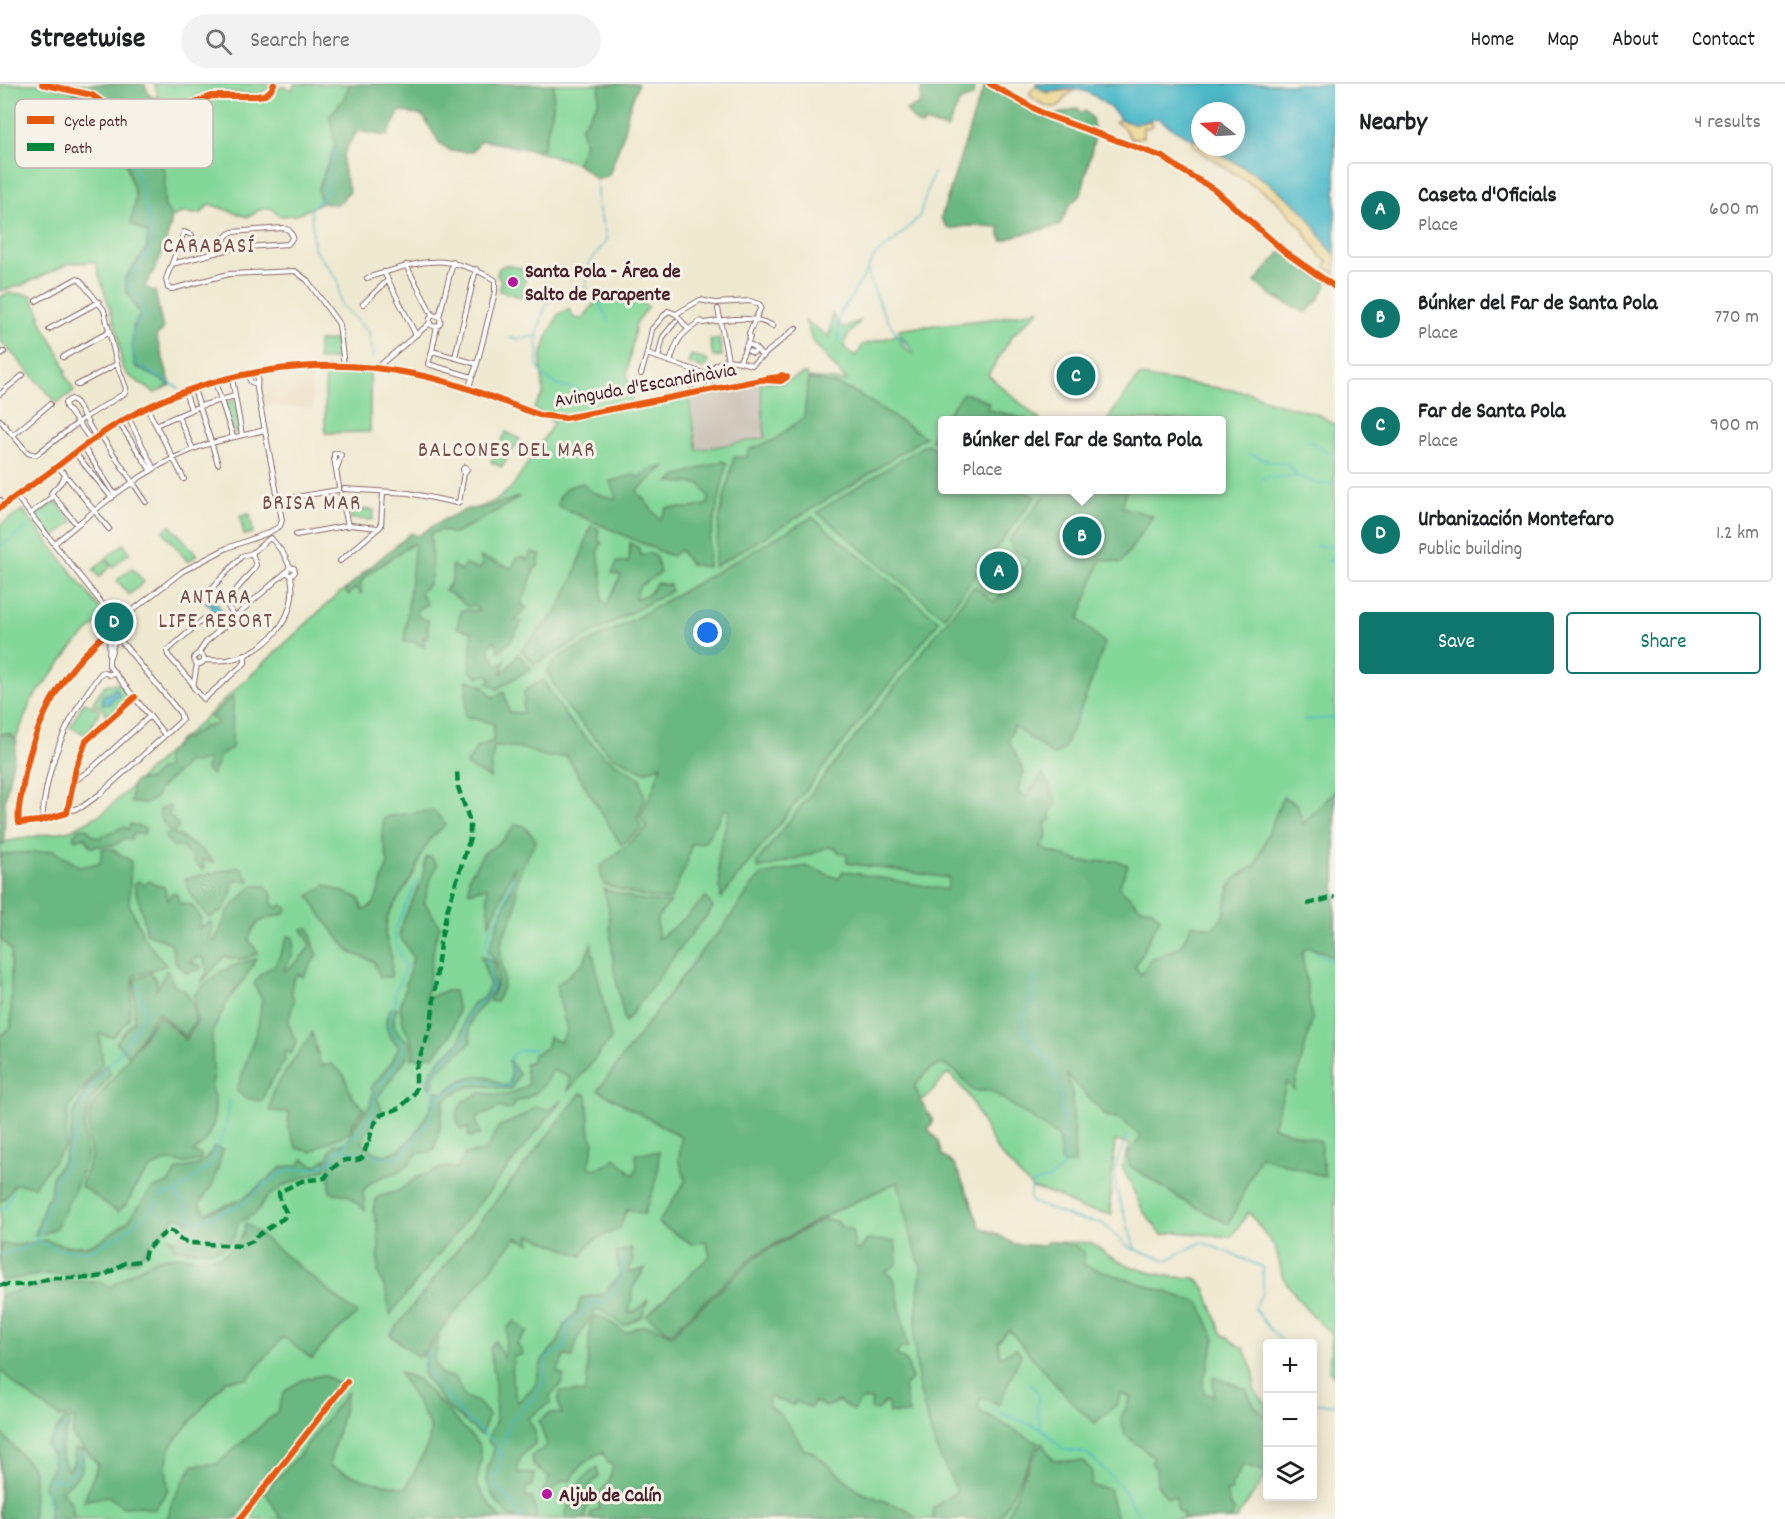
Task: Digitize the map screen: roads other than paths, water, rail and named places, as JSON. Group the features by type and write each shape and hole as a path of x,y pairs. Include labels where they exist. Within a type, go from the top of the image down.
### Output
{"street":[{"path":"42,84 92,95 98,99"},
{"path":"204,99 212,96 265,95 274,84"},
{"path":"990,84 1046,115 1163,157 1214,189 1285,252 1335,287"},
{"path":"172,264 234,248 288,244 293,237 289,230 283,228 232,232 227,234 217,251"},
{"path":"192,235 184,232 166,284 168,288 172,289 229,274 295,271 302,275 339,324 344,366"},
{"path":"367,278 406,265 431,261 453,262 476,269 496,281 477,364 468,389"},
{"path":"453,262 428,364 472,377"},
{"path":"406,265 433,316"},
{"path":"455,357 476,269"},
{"path":"384,272 416,335"},
{"path":"0,420 28,453 36,455 77,422 125,393 126,388 117,364 104,309 78,279 36,301"},
{"path":"363,304 388,280"},
{"path":"674,314 700,300 715,303 750,301 759,304 760,308 740,361"},
{"path":"49,329 99,302"},
{"path":"718,309 728,360"},
{"path":"641,374 652,329 668,311 688,329"},
{"path":"674,314 672,317 683,323"},
{"path":"433,316 439,317"},
{"path":"380,369 381,364 430,323 433,316"},
{"path":"670,362 677,341 688,329 701,321 703,323 741,318 767,322 772,326"},
{"path":"658,358 663,337 676,321"},
{"path":"430,323 437,326"},
{"path":"710,389 709,375 714,367 728,360 752,365 796,328"},
{"path":"63,357 110,332"},
{"path":"747,343 763,357"},
{"path":"749,351 756,350"},
{"path":"432,351 477,364"},
{"path":"647,354 709,375"},
{"path":"77,385 117,364"},
{"name":"Avinguda d'Escandinàvia","path":"2,507 74,452 128,417 185,392 258,372 313,366 344,366 416,374 468,389 539,416 554,418 565,418 765,380"},
{"path":"691,386 695,371"},
{"path":"235,616 213,587 242,556 252,553 281,524 257,384 258,372"},
{"path":"247,374 251,382 257,384"},
{"path":"0,394 23,375"},
{"path":"232,378 242,435"},
{"path":"215,382 233,437"},
{"path":"194,389 218,464"},
{"path":"185,392 190,407"},
{"path":"156,425 178,416 199,403 235,396"},
{"path":"91,440 66,407 65,403 68,400 75,401 84,418 146,502"},
{"path":"13,435 50,404"},
{"path":"147,408 184,479"},
{"path":"178,416 193,449"},
{"path":"128,417 153,470"},
{"path":"119,423 153,470"},
{"path":"54,544 113,496 153,470 193,449 265,430"},
{"path":"83,446 113,496"},
{"path":"74,452 113,496"},
{"path":"58,466 109,529"},
{"path":"337,469 348,526"},
{"path":"278,500 340,490 409,493 457,503 465,473"},
{"path":"65,475 51,493 77,525"},
{"path":"340,561 382,522 383,492"},
{"path":"16,496 112,616 118,618 127,614 191,566 227,548 269,535"},
{"path":"30,514 53,496"},
{"path":"0,500 2,507"},
{"path":"296,535 348,526 378,528"},
{"path":"269,535 283,553 290,567 295,570 291,576"},
{"path":"225,603 256,566 252,553"},
{"path":"193,684 197,664 194,658 206,642 290,567"},
{"path":"197,664 201,664 204,660 227,660 264,644 285,621 291,605 293,586 291,576 286,572"},
{"path":"110,658 109,634 112,616"},
{"path":"222,627 212,616 206,617 167,651 201,697 207,698 245,663 245,654"},
{"path":"118,618 119,626 109,666 166,735"},
{"path":"109,634 116,636 182,717 182,720 100,794 82,807 24,824 18,821 24,774 34,740 49,707 69,674 86,652 103,636 109,634"},
{"path":"198,654 203,656 204,660"},
{"path":"42,819 49,772 66,726 82,697 101,673 109,675 114,672"},
{"path":"68,811 72,783 86,741 135,697"},
{"path":"72,783 90,770 150,716"},
{"path":"240,1519 347,1382"}],"water":[{"path":"1036,84 1335,84 1335,254 1326,245 1304,212 1293,202 1258,176 1223,156 1245,156 1245,102 1191,102 1191,138 1158,118 1135,124 1120,120 1111,109 1086,92 1073,89 1052,92 1037,87"},
{"path":"209,598 212,602 216,602 225,615 224,618 220,620 211,606 206,604"},
{"path":"114,688 117,689 119,696 113,698 110,704 102,704 103,695 112,692"}],"waterway":[{"path":"336,149 325,194 311,209 314,248 338,280 341,305 369,332 373,357"},
{"path":"134,168 146,209 150,236 149,247 127,282 145,316 137,322 133,354 140,367 179,388"},
{"path":"911,349 889,323 867,270 875,255 894,241 919,217 933,173"},
{"path":"597,183 597,203 607,240 590,262 585,290 568,298 549,299 536,342 539,351 537,364 544,377 559,386 572,388 601,399"},
{"path":"839,341 838,324 841,311 867,270"},
{"path":"585,290 599,303 609,322"},
{"path":"510,338 535,336"},
{"path":"1308,441 1335,455"},
{"path":"1250,454 1268,461 1287,464 1296,475"},
{"path":"1261,478 1297,476 1319,484 1335,483"},
{"path":"0,547 26,528"},
{"path":"1315,546 1335,547"},
{"path":"1327,562 1335,559"},
{"path":"1303,720 1335,718"},
{"path":"437,1096 431,1088 429,1078 442,1061 465,1042 467,1017 476,1005 486,998 492,988 486,942 490,929 499,917 514,876"},
{"path":"341,1148 371,1117 378,1085 392,1071 403,1050 402,1043 387,1026 396,1001 394,992 405,966 396,945 395,929 418,879"},
{"path":"1313,950 1335,963"},
{"path":"1036,974 1024,1016 1024,1031 1051,1066 1060,1089 1065,1143 1063,1167 1049,1179 1033,1183 1031,1202 1076,1219 1102,1223 1130,1248 1167,1260 1202,1242 1263,1267 1263,1292 1254,1308 1279,1339"},
{"path":"35,1242 41,1231 47,1209 54,1198 55,1179 63,1171 76,1133 75,1118 83,1100 97,1078 118,1055 145,1013 138,984"},
{"path":"0,1254 41,1242 57,1249 89,1251 122,1234 151,1211 163,1194 176,1193 192,1220 198,1222 242,1204 265,1184 287,1170 316,1168 329,1163 339,1149 391,1158 400,1156 427,1124 438,1097 465,1083 478,1080 507,1087 512,1080 511,1056 518,1051 536,1049"},
{"path":"176,1193 211,1164 225,1128 230,1100"},
{"path":"1126,1135 1115,1169 1116,1188 1135,1249"},
{"path":"0,1210 5,1208 13,1192"},
{"path":"521,1519 510,1499 491,1481 497,1472 508,1424 535,1396 544,1381 546,1357 564,1349 571,1321 581,1315 592,1300 605,1303 614,1292 621,1275 623,1254"},
{"path":"427,1350 426,1369 464,1417 493,1441 500,1456"},
{"path":"1031,1383 1038,1394 1037,1412 1041,1428"},
{"path":"1317,1404 1335,1404"},
{"path":"993,1410 1042,1429 1064,1450 1087,1453 1120,1485 1142,1519"},
{"path":"53,1519 47,1491 57,1464 52,1442 55,1435 66,1425"},
{"path":"52,1479 64,1481 76,1471 81,1453"}],"place":[{"name":"Santa Pola - Área de Salto de Parapente","path":"513,282"},
{"name":"Far de Santa Pola","path":"1076,376"},
{"name":"Búnker del Far de Santa Pola","path":"1082,536"},
{"name":"Caseta d'Oficials","path":"999,571"},
{"name":"Urbanización Montefaro","path":"114,622"},
{"name":"Aljub de Calín","path":"547,1494"}],"district":[{"name":"CARABASÍ","path":"209,245"},
{"name":"BALCONES DEL MAR","path":"507,449"},
{"name":"BRISA MAR","path":"312,502"},
{"name":"ANTARA LIFE RESORT","path":"216,608"}]}
